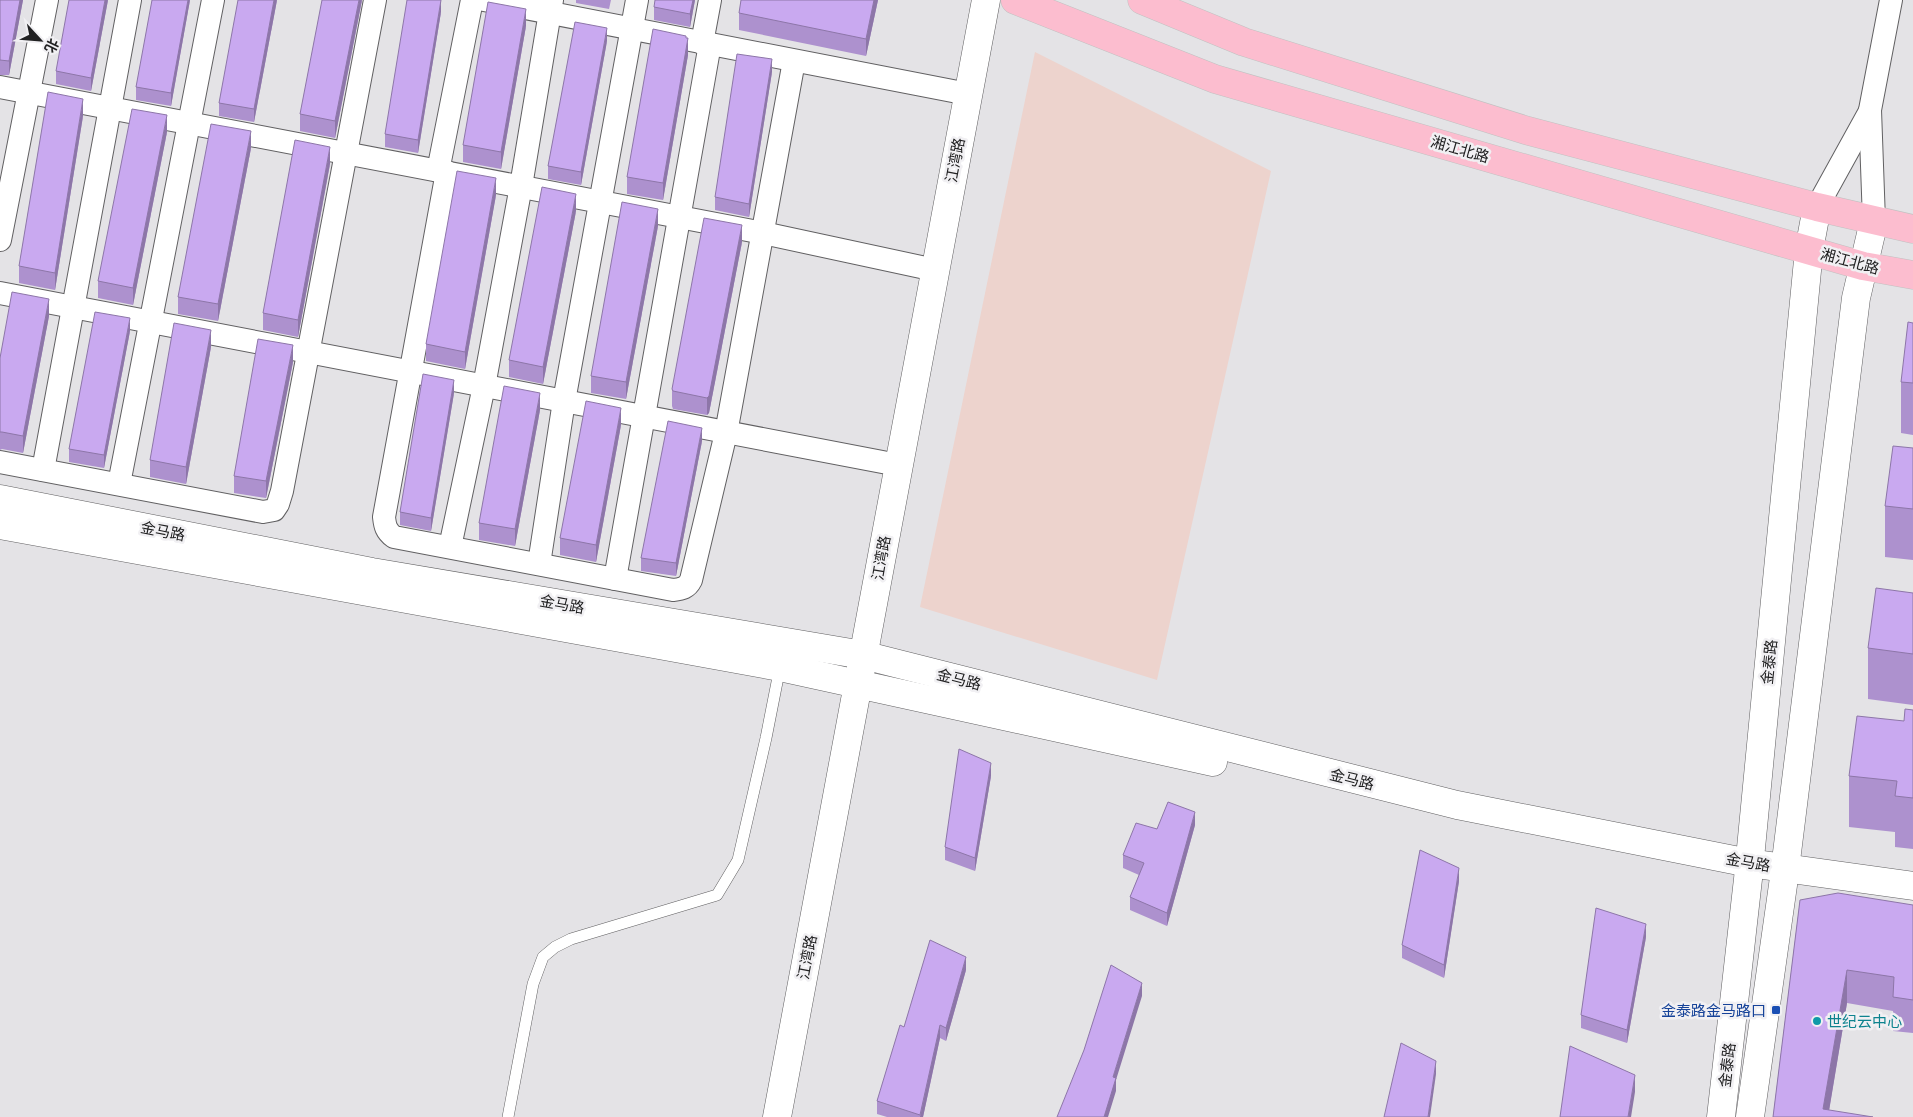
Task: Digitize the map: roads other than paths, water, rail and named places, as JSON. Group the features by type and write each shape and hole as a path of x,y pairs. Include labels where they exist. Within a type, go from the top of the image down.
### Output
{"main road":[{"name":"湘江北路","path":"1015,0 1215,79 1862,266 1913,275"},
{"path":"1142,0 1244,42 1516,127 1817,207 1913,229"}],"street":[{"path":"0,240 47,0"},
{"path":"43,470 130,0"},
{"path":"120,484 213,0"},
{"path":"0,462 263,512 274,510 282,491 375,0"},
{"path":"472,0 384,517 385,527 388,533 394,536 673,590 688,586 691,580 726,433 794,60"},
{"path":"484,0 551,7 632,29 968,94"},
{"path":"538,564 564,402 636,0"},
{"path":"615,579 680,217 706,43 710,0"},
{"name":"江湾路","path":"777,1117 986,0"},
{"path":"1750,1117 1784,876 1856,298 1874,221 1870,110 1890,0"},
{"path":"450,547 484,386 521,186 551,7"},
{"path":"0,88 763,232 935,270"},
{"path":"1817,207 1870,110"},
{"name":"金泰路","path":"1721,1117 1749,871 1809,250 1817,207"},
{"path":"0,293 898,465"},
{"name":"金马路","path":"0,499 372,572 863,655 1457,805 1749,871"},
{"name":"金马路","path":"0,525 780,668 1749,871 1784,876 1913,902"},
{"name":"金马路","path":"1784,876 1913,886"}],"lane":[{"path":"508,1117 532,984 543,957 555,947 571,939 717,896 738,860 780,668"}],"place":[{"name":"金泰路金马路口","path":"1776,1010"},
{"name":"世纪云中心","path":"1817,1021"}]}
